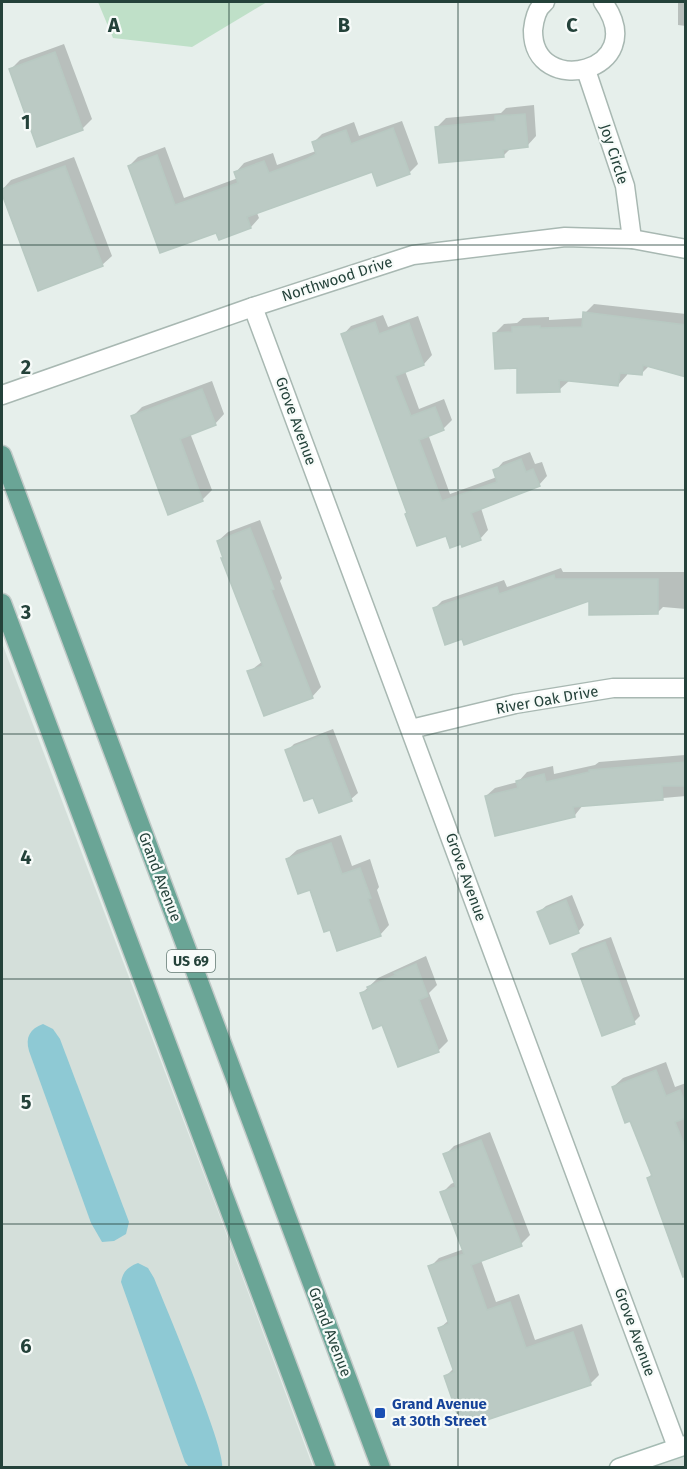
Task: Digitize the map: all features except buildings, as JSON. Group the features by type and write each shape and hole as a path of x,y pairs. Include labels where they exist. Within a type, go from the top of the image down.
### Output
{"main road":[{"name":"Grand Avenue","path":"2,455 381,1467"},
{"path":"2,603 326,1467"}],"street":[{"path":"545,2 541,5 534,21 533,38 540,54 552,66 568,72 586,70 601,62 612,48 615,31 612,15 603,2"},
{"name":"Joy Circle","path":"586,70 625,186 632,239"},
{"name":"Northwood Drive","path":"2,395 253,307 412,255 565,237 632,239 686,249"},
{"name":"Grove Avenue","path":"253,307 681,1446"},
{"name":"River Oak Drive","path":"411,729 515,704 613,688 686,688"},
{"path":"619,1467 681,1446"}],"shaded area":[{"path":"2,643 219,1214 313,1467 2,1467"},
{"path":"685,1445 685,1467 620,1467"}],"green space":[{"path":"98,2 267,2 192,47 113,38"}],"water":[{"path":"43,1024 53,1029 60,1039 129,1222 126,1234 114,1241 102,1242 91,1223 29,1051 30,1034"},
{"path":"138,1263 148,1268 154,1278 215,1434 222,1467 189,1467 185,1462 121,1282 127,1270"}],"place":[{"name":"Grand Avenue at 30th Street","path":"380,1413"}]}
